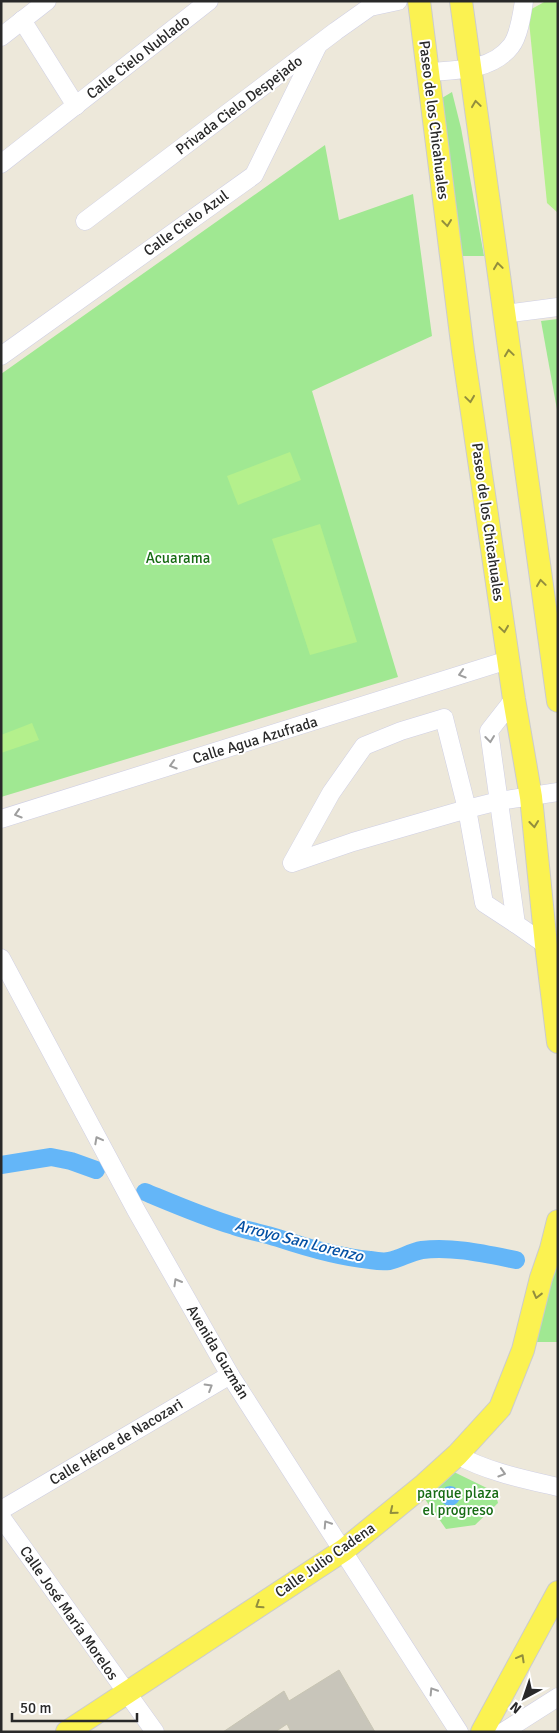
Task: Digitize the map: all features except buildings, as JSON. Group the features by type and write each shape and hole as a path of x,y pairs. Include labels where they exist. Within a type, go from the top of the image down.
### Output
{"main road":[{"name":"Paseo de los Chicahuales","path":"418,1 463,351 514,700 531,797 558,1042"},
{"path":"461,1 558,701"},
{"path":"554,1247 558,1222"},
{"name":"Calle Julio Cadena","path":"67,1732 344,1550 425,1484 457,1455 500,1408 523,1350 541,1278 554,1247"},
{"path":"482,1732 558,1592"}],"street":[{"path":"1,37 47,1"},
{"name":"Calle Cielo Nublado","path":"22,20 76,106 209,1"},
{"name":"Privada Cielo Despejado","path":"85,220 336,30 370,7 398,1"},
{"path":"428,72 471,68 496,59 512,45 521,20 524,1"},
{"name":"Calle Cielo Azul","path":"1,356 254,175 318,45"},
{"path":"1,164 76,106"},
{"path":"504,314 558,307"},
{"name":"Calle Agua Azufrada","path":"1,819 508,660"},
{"path":"514,700 489,731 516,924"},
{"path":"546,945 484,902 467,809 444,718 401,731 364,746 332,792 292,863 467,809 499,801 558,792"},
{"name":"Avenida Guzmán","path":"1,958 136,1210 230,1375 460,1732"},
{"name":"Calle Héroe de Nacozari","path":"1,1510 230,1375"},
{"path":"457,1455 474,1464 508,1475 558,1487"},
{"name":"Calle José María Morelos","path":"1,1518 125,1693 155,1732"},
{"path":"503,1732 558,1697"}],"green space":[{"path":"546,1 558,1 558,213 547,203 528,11"},
{"path":"452,92 461,128 484,256 462,256 442,98"},
{"name":"Acuarama","path":"325,145 339,220 413,194 432,336 312,391 398,677 1,797 1,374"},
{"path":"558,319 558,415 541,321"},
{"path":"290,452 301,480 238,505 227,476"},
{"path":"320,524 357,642 310,655 272,539"},
{"path":"32,723 39,740 1,753 1,735"},
{"path":"558,1260 558,1342 532,1342"},
{"name":"parque plaza el progreso","path":"454,1472 495,1492 498,1503 475,1525 446,1529 422,1495"}],"water":[{"path":"450,1486 457,1489 460,1496 457,1503 450,1506 443,1503 440,1496 443,1489"}],"waterway":[{"name":"Arroyo San Lorenzo","path":"1,1165 51,1157 71,1161 96,1170"},
{"name":"Arroyo San Lorenzo","path":"145,1192 223,1222 312,1249 346,1257 387,1261 422,1250 445,1249 469,1251 516,1260"}]}
